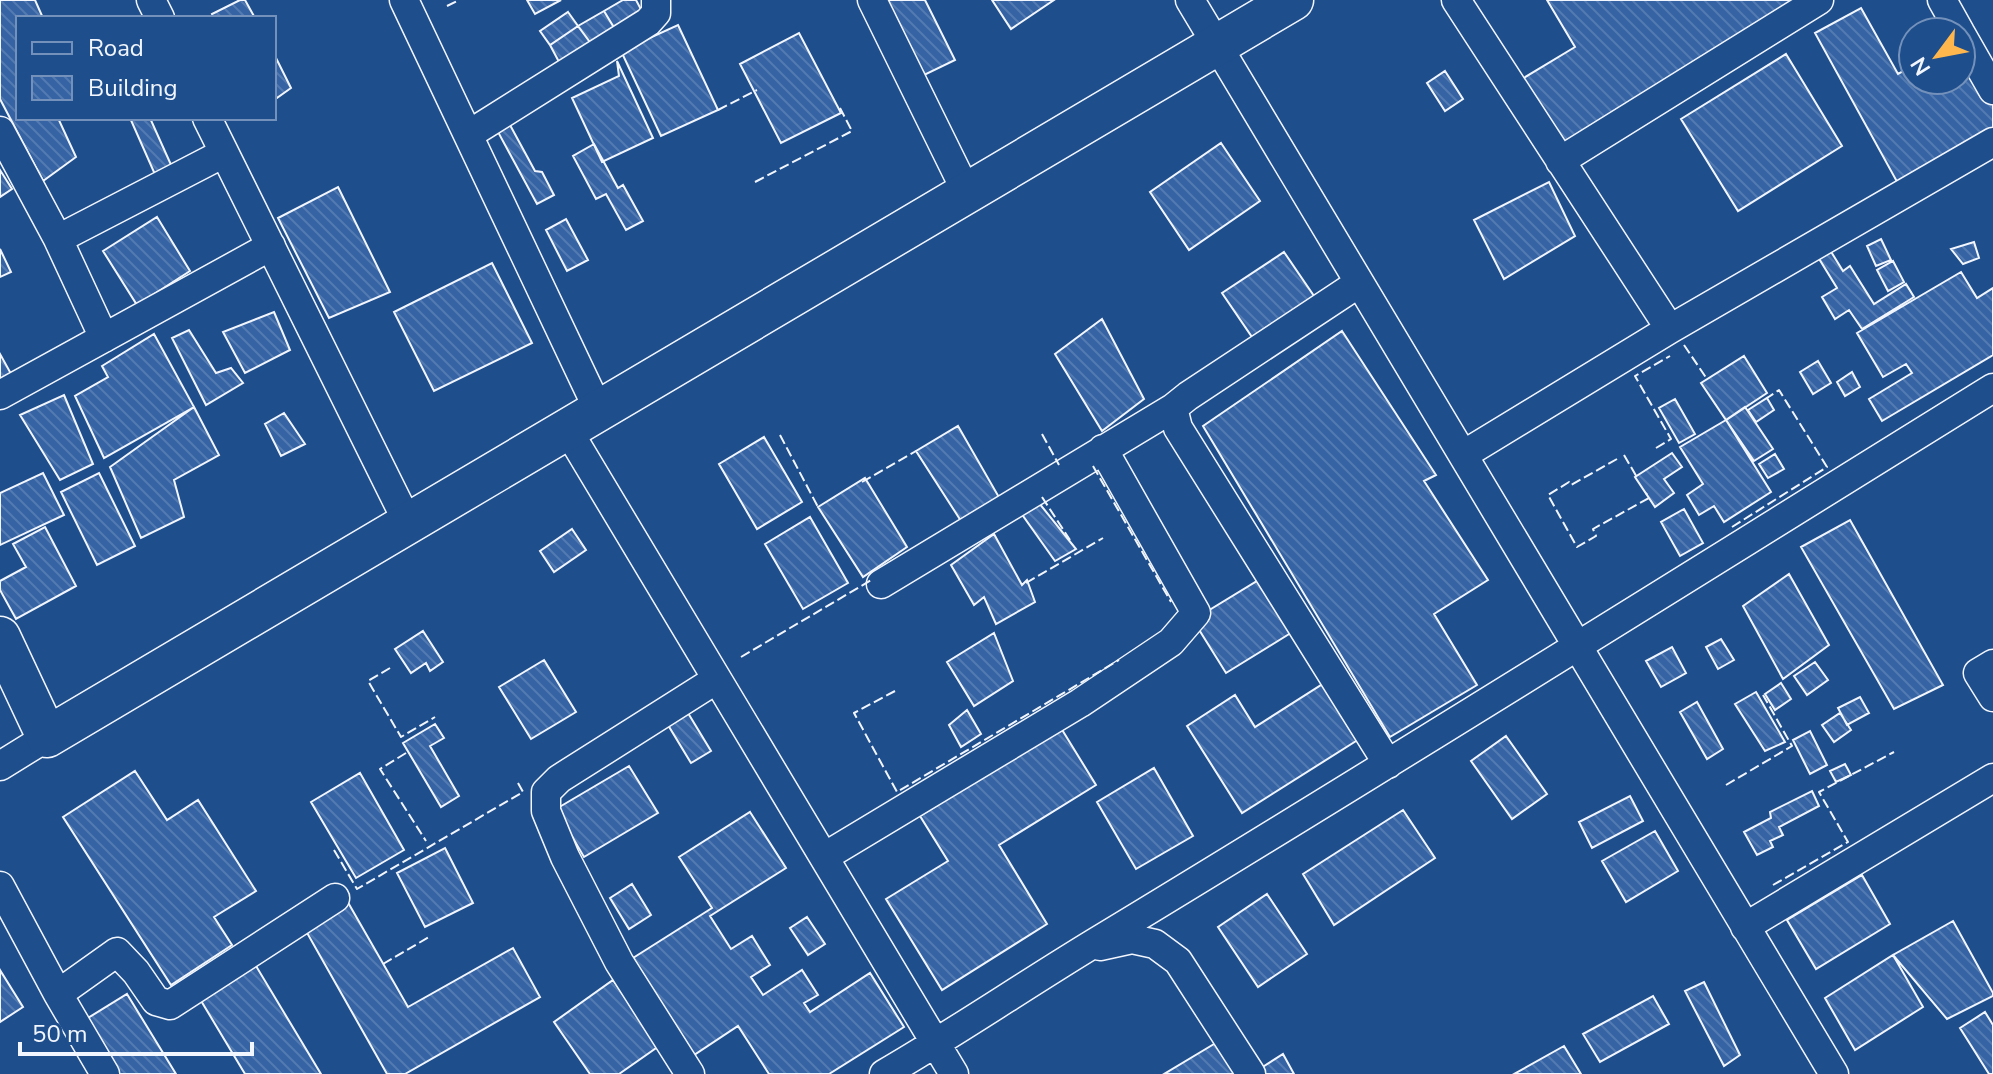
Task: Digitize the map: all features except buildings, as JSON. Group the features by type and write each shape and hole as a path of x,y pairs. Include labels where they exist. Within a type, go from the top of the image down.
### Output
{"street":[{"path":"404,0 468,135 583,420 717,679 954,1074"},
{"path":"468,135 648,22 656,13 656,0"},
{"path":"872,0 967,193"},
{"path":"1190,0 1834,1074"},
{"path":"1456,0 1670,329"},
{"path":"1560,161 1819,0"},
{"path":"0,766 1217,45 1279,5"},
{"path":"1977,62 1993,90"},
{"path":"208,120 408,523"},
{"path":"0,131 58,239 104,338"},
{"path":"1463,455 1670,329 1993,142"},
{"path":"58,239 224,153"},
{"path":"0,395 271,246"},
{"path":"881,584 1173,408 1359,283"},
{"path":"884,1074 1993,388"},
{"path":"1173,408 1178,428 1388,764"},
{"path":"824,857 1080,703 1171,642 1196,613 1103,449"},
{"path":"0,637 47,737"},
{"path":"1993,664 1978,673 1993,697"},
{"path":"690,1074 619,962 565,857 546,811 546,792 559,779 717,679"},
{"path":"1745,927 1993,778"},
{"path":"0,886 105,1074"},
{"path":"58,994 117,952 136,972 156,1001 170,1005 335,898"},
{"path":"1083,950 1132,939 1155,944 1178,961 1251,1074"}],"fence":[{"path":"447,6 459,0"},
{"path":"718,110 757,90"},
{"path":"755,182 852,131 840,108"},
{"path":"1684,345 1707,379"},
{"path":"1656,448 1671,439 1635,376 1670,356"},
{"path":"1732,527 1827,467 1779,390 1767,398"},
{"path":"1042,434 1059,465"},
{"path":"780,435 820,506"},
{"path":"862,482 916,451"},
{"path":"1624,455 1638,479"},
{"path":"1617,459 1548,495 1577,547 1596,536 1593,529 1649,498 1646,493"},
{"path":"1093,466 1171,602"},
{"path":"1042,497 1070,540"},
{"path":"1026,583 1103,538"},
{"path":"741,657 873,579"},
{"path":"895,691 854,713 897,792 1119,660"},
{"path":"390,668 368,681 401,737 435,717"},
{"path":"1726,785 1792,746 1763,695"},
{"path":"1773,885 1848,842 1819,792 1894,752"},
{"path":"406,753 380,769 426,841"},
{"path":"334,850 357,889 523,792 518,783"},
{"path":"383,964 429,937"}]}
